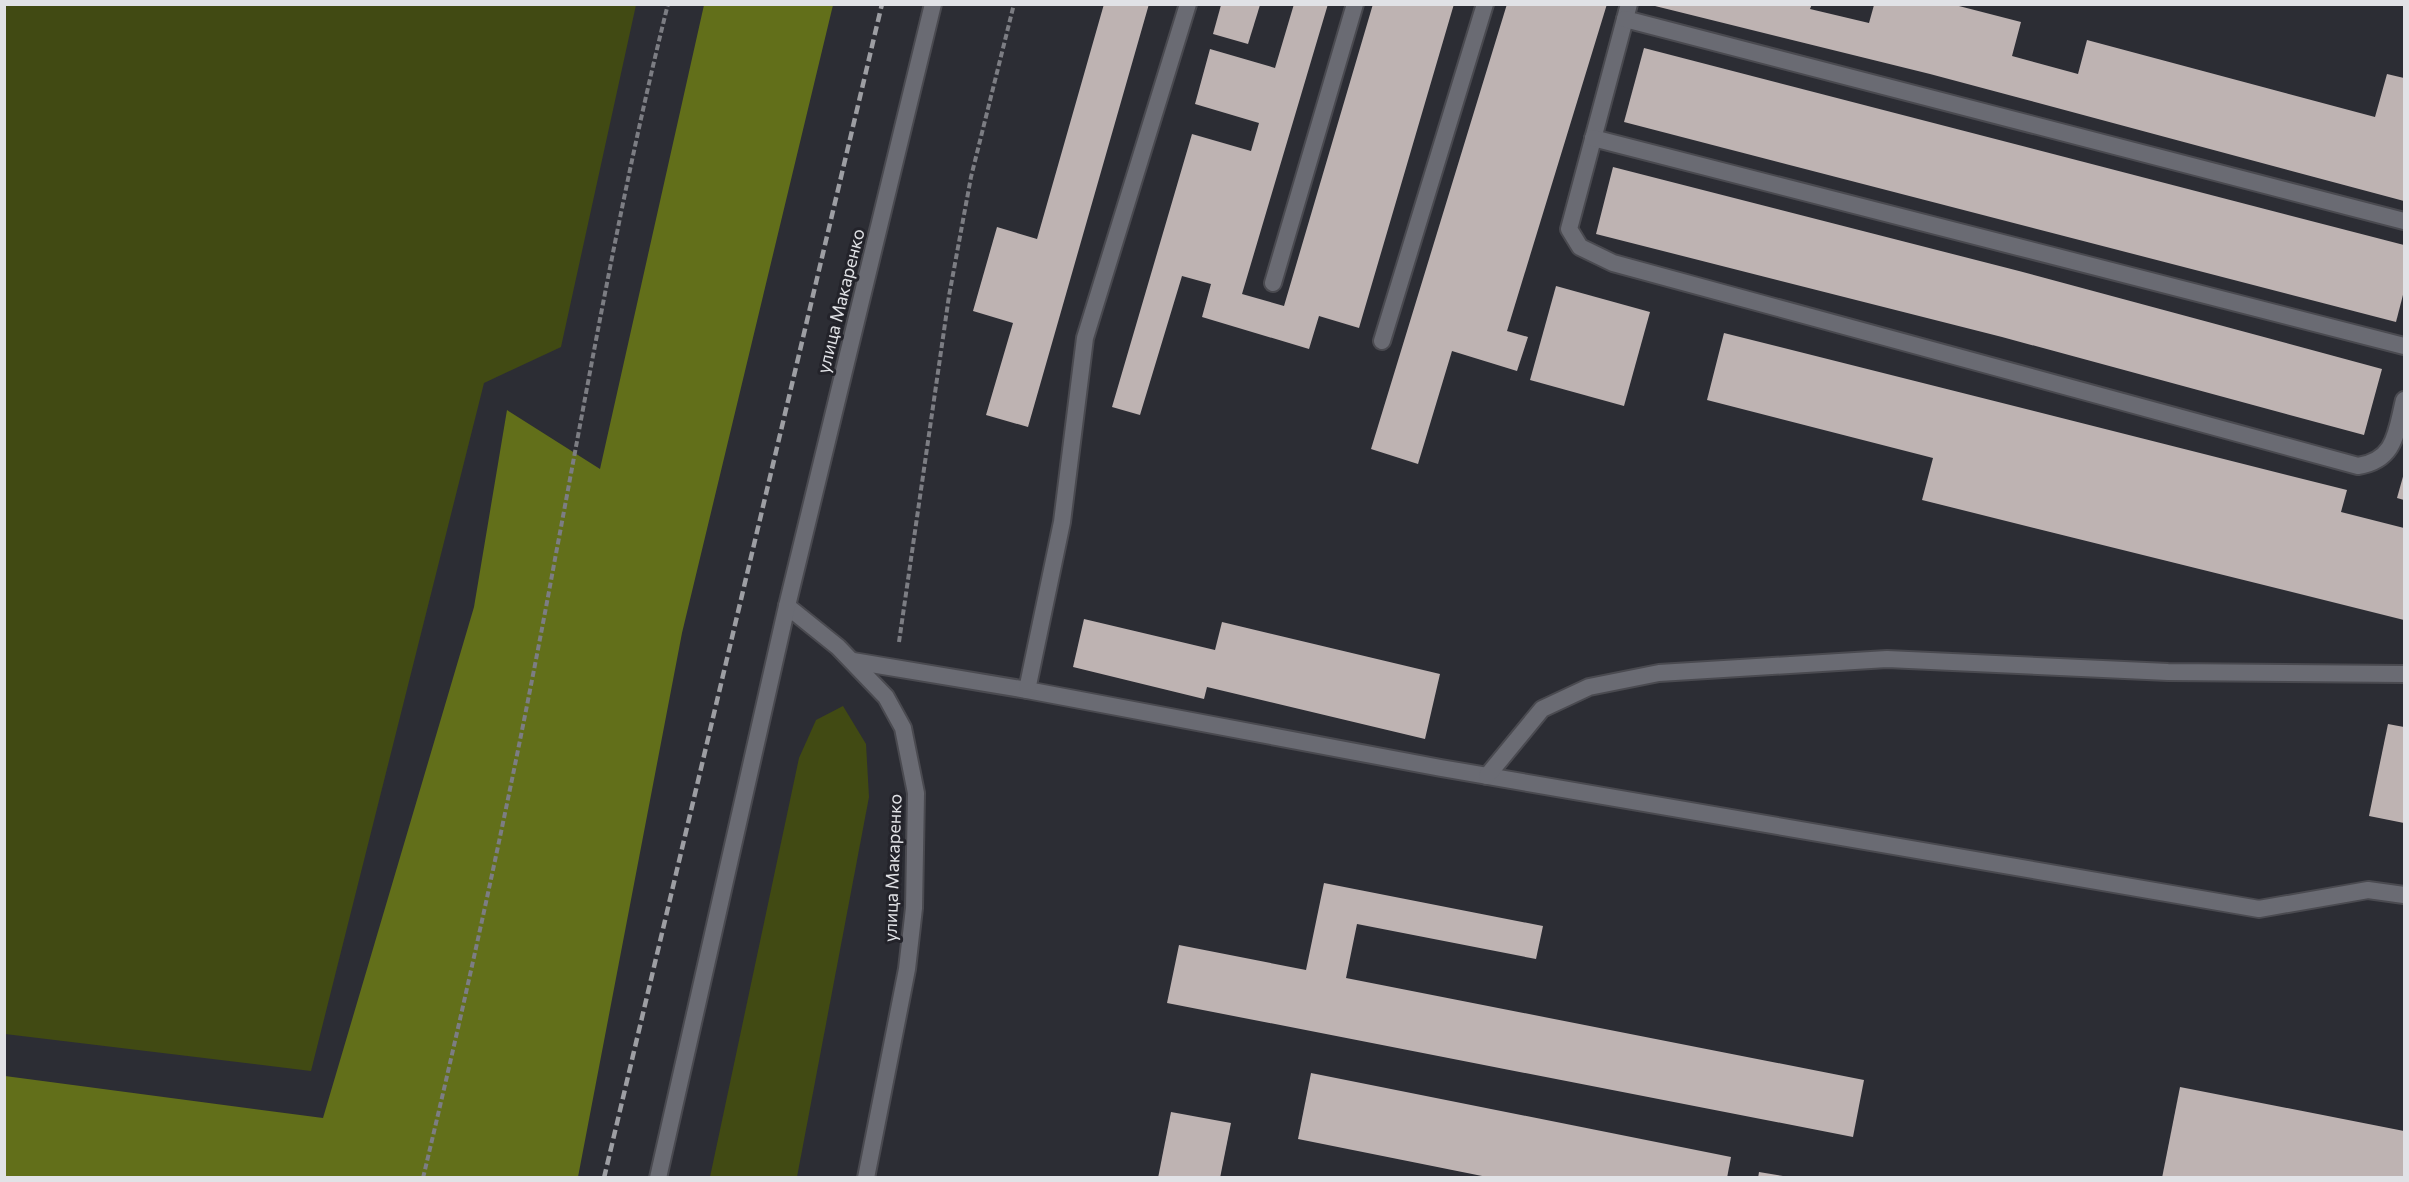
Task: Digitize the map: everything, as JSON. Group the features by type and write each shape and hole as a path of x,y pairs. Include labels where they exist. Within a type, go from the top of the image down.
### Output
{"main road":[{"name":"улица Макаренко","path":"658,1178 787,606 933,4"},
{"path":"1027,690 1062,522 1085,338 1188,4"},
{"path":"1273,282 1355,4"},
{"path":"1382,341 1485,4"},
{"path":"2404,221 1627,12 1569,229 1580,247 1613,263 2358,466 2376,464 2392,447 2404,400"},
{"path":"1593,138 2404,346"},
{"name":"улица Макаренко","path":"787,606 853,661 886,697 903,728 916,794 914,908 907,969 866,1178"},
{"path":"1486,776 1542,709 1589,687 1659,673 1887,659 2168,672 2404,674"},
{"path":"853,661 896,666 1486,776 2259,909 2368,890 2404,895"}],"path":[{"path":"423,1178 511,781 585,393 651,70 668,4"},
{"path":"896,666 949,296 970,177 1014,4"}],"green space":[{"path":"5,4 636,5 561,347 484,383 311,1071 5,1034"},
{"path":"704,5 833,5 682,633 578,1177 5,1177 5,1076 323,1118 474,607 507,410 600,469"},
{"path":"843,706 866,744 869,797 797,1177 710,1177 799,758 816,720"}],"building":[{"path":"1104,4 1149,4 1028,427 986,415 1013,323 973,311 997,227 1037,239"},
{"path":"1294,4 1328,4 1242,294 1284,306 1373,4 1454,4 1359,328 1319,316 1309,349 1202,317 1211,284 1182,276 1140,415 1112,407 1192,134 1251,151 1259,123 1195,104 1210,49 1275,68"},
{"path":"1507,4 1607,4 1507,331 1528,337 1517,371 1452,351 1418,464 1371,449"},
{"path":"1812,4 1810,9 1869,23 1874,5 1955,5 2021,22 2012,56 2078,74 2087,40 2375,117 2387,74 2404,78 2404,201 1930,74 1651,5"},
{"path":"1221,5 1260,5 1248,44 1213,34"},
{"path":"1644,48 2404,245 2404,291 2396,322 1624,122"},
{"path":"1613,167 2019,271 2382,369 2364,435 2002,337 1596,234"},
{"path":"1556,286 1650,312 1624,406 1530,380"},
{"path":"1724,333 2347,490 2341,512 2404,528 2404,620 1922,500 1933,458 1707,400"},
{"path":"2404,473 2404,500 2397,498"},
{"path":"1084,619 1215,650 1222,622 1440,674 1425,739 1207,687 1204,699 1073,667"},
{"path":"2388,724 2404,727 2404,823 2369,816"},
{"path":"1324,883 1543,926 1536,959 1357,924 1346,978 1864,1080 1853,1137 1167,1003 1179,945 1306,970"},
{"path":"1311,1073 1731,1157 1727,1178 1492,1178 1298,1139"},
{"path":"2180,1087 2404,1131 2404,1178 2162,1178"},
{"path":"1171,1112 1231,1123 1220,1178 1158,1178"},
{"path":"1759,1172 1783,1176 1783,1178 1758,1178"}],"railway":[{"path":"604,1178 882,4"}]}
